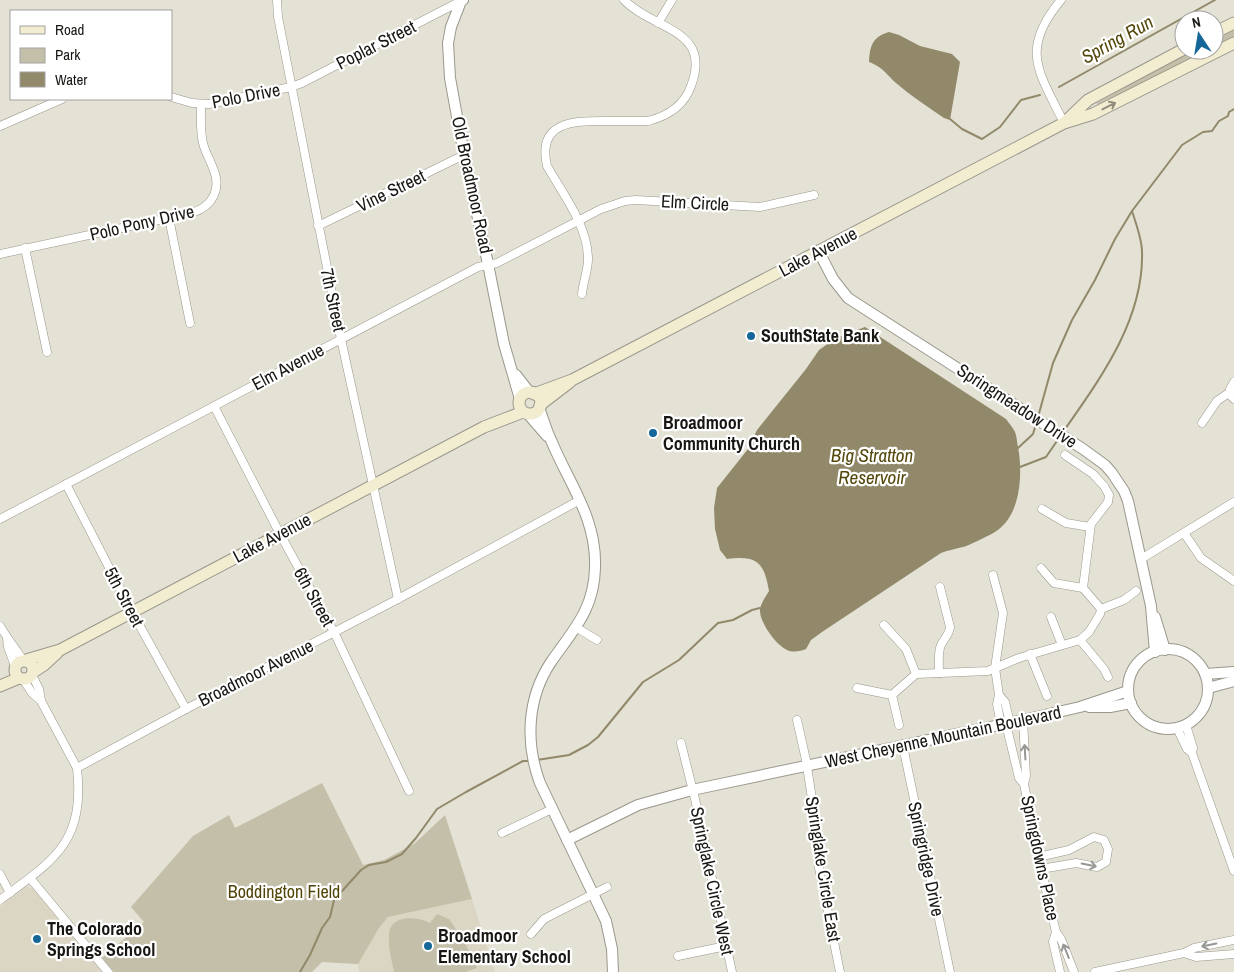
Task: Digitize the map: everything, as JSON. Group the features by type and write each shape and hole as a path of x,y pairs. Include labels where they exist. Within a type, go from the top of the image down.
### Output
{"main road":[{"name":"Lake Avenue","path":"0,678 44,665 60,650 484,427 499,415 572,380 1064,123 1093,114 1234,43"},
{"name":"Lake Avenue","path":"1064,123 1088,100 1174,54"},
{"name":"Lake Avenue","path":"526,402 535,413 572,380"},
{"name":"Lake Avenue","path":"0,686 23,670"}],"street":[{"name":"7th Street","path":"277,0 278,17 318,226 372,485 398,599"},
{"path":"582,294 582,282 588,266 585,240 579,221 547,166 545,158 548,140 558,128 570,122 648,121 659,118 678,106 686,98 696,69 696,59 693,50 680,34 640,14 624,0"},
{"path":"658,23 672,0"},
{"path":"1061,0 1042,25 1037,46 1039,70 1064,123"},
{"name":"Poplar Street","path":"291,86 302,83 462,1"},
{"name":"Old Broadmoor Road","path":"462,1 451,27 448,43 448,61 464,156 504,344 526,402 551,440"},
{"name":"Polo Drive","path":"172,97 201,105 291,86"},
{"path":"0,126 60,100"},
{"name":"Polo Pony Drive","path":"0,254 199,211 210,203 215,194 217,180 201,135 201,105"},
{"name":"Vine Street","path":"318,226 464,156"},
{"name":"Elm Circle","path":"579,221 601,209 625,201 760,207 814,195"},
{"path":"169,218 190,323"},
{"name":"Elm Avenue","path":"0,519 478,267 497,263 579,221"},
{"path":"25,248 47,352"},
{"name":"Springmeadow Drive","path":"819,252 833,279 848,298 1105,465 1124,491 1131,512 1160,651"},
{"path":"1202,423 1217,401 1232,396 1231,385 1234,382"},
{"name":"6th Street","path":"214,406 280,534 334,632 409,791"},
{"name":"Old Broadmoor Road","path":"540,407 551,440 580,500 593,533 595,570 590,600 576,628 542,677 532,709 530,735 536,772 567,840"},
{"path":"1066,455 1093,474 1109,495 1108,502 1090,527 1083,588"},
{"name":"5th Street","path":"66,484 132,612 186,709"},
{"name":"Broadmoor Avenue","path":"77,768 398,599 580,500"},
{"path":"1141,559 1234,502"},
{"path":"1042,510 1066,523 1090,527"},
{"path":"1184,533 1200,558 1234,582"},
{"path":"1041,568 1054,583 1083,588 1101,609"},
{"name":"Springdowns Place","path":"993,575 1003,613 995,668 999,695 1005,702 1006,724 1019,778 1024,784"},
{"path":"939,673 939,651 949,633 950,627 940,587"},
{"path":"1101,609 1124,600 1136,591"},
{"path":"892,695 916,674 988,671 1030,654 1080,640 1089,632 1101,609"},
{"path":"1051,616 1062,645"},
{"path":"0,626 14,645 32,693 41,701 77,768 79,796 76,819 72,830 55,856 30,878 0,900"},
{"path":"884,626 906,649 916,674"},
{"path":"576,628 597,640"},
{"path":"1080,640 1104,669 1108,677"},
{"path":"1173,650 1188,655 1198,662 1205,674 1208,688 1206,702 1202,710 1182,727 1163,728 1149,724 1138,715 1131,703 1128,691 1133,670 1143,658 1160,651 1173,650"},
{"path":"1030,654 1047,696"},
{"path":"1205,674 1234,672"},
{"path":"1208,688 1234,681"},
{"path":"857,688 892,695"},
{"name":"West Cheyenne Mountain Boulevard","path":"567,840 638,805 692,790 1006,724 1080,707 1128,691"},
{"path":"892,695 899,725"},
{"name":"West Cheyenne Mountain Boulevard","path":"1080,707 1110,707 1131,703"},
{"name":"West Cheyenne Mountain Boulevard","path":"796,720 806,766"},
{"name":"Springdowns Place","path":"1023,720 1026,776 1024,784 1038,857 1056,932 1061,939 1074,972"},
{"path":"1182,727 1187,749 1192,754 1234,871"},
{"path":"681,744 692,790"},
{"name":"Springridge Drive","path":"902,746 950,972"},
{"name":"Springlake Circle East","path":"806,766 814,814 819,868 840,972"},
{"name":"Springlake Circle West","path":"692,790 732,972"},
{"path":"502,833 552,809"},
{"path":"1038,857 1076,848 1094,837 1104,840 1108,849 1106,862 1097,867 1076,863 1041,870"},
{"path":"567,840 606,921 612,949 613,972"},
{"path":"0,874 10,893"},
{"path":"30,878 108,972"},
{"path":"532,934 544,919 606,887"},
{"name":"Springdowns Place","path":"1056,932 1054,942 1060,972"},
{"path":"1095,972 1234,940"},
{"path":"678,956 726,946"},
{"path":"1184,953 1196,957 1234,954"}],"shaded area":[{"name":"The Colorado Springs School","path":"26,887 32,888 102,972 0,972 0,907"},
{"name":"Broadmoor Elementary School","path":"472,899 495,972 359,972 358,964 379,928 388,917"}],"green space":[{"path":"1234,28 1234,37 1224,42 1224,34"},
{"path":"1176,60 1188,60 1097,105 1097,103"},
{"name":"Boddington Field","path":"322,783 363,865 384,860 414,844 445,815 472,899 388,917 379,928 358,964 322,962 312,972 114,972 102,958 144,922 131,907 193,836 229,815 235,828"},
{"path":"437,914 449,919 464,941 477,968 465,972 394,972 389,941 390,929 393,924 398,920 411,918 430,923"}],"water":[{"path":"889,32 920,46 952,54 960,62 950,120 944,118 920,101 881,69 869,62 870,51 875,39"},
{"name":"Big Stratton Reservoir","path":"865,327 1006,419 1017,438 1020,458 1018,494 1010,516 1004,525 995,532 966,546 941,553 822,632 811,640 806,649 789,651 773,638 760,614 762,602 769,591 765,573 761,567 746,558 727,559 720,550 715,529 714,508 717,488 748,449 757,430 819,350 836,338"}],"waterway":[{"name":"Spring Run","path":"1059,87 1215,0"},
{"name":"Spring Run","path":"950,119 962,129 982,139 1000,127 1021,100 1040,95"},
{"path":"1038,417 1053,363 1072,320 1132,211 1182,145 1203,132 1212,131 1219,121 1228,116 1229,112 1234,109"},
{"path":"1063,432 1105,370 1128,325 1136,301 1141,277 1142,247 1132,211"},
{"path":"1018,448 1033,434 1036,424"},
{"path":"1020,467 1046,457 1059,438"},
{"path":"537,760 569,755 588,745 598,737 643,682 679,660 718,623 733,620 760,608"},
{"path":"300,972 322,928 330,917 334,900 361,870 369,865 386,862 402,854 437,809 523,761 530,761"}],"place":[{"name":"SouthState Bank","path":"751,336"},
{"name":"Broadmoor Community Church","path":"653,433"},
{"name":"The Colorado Springs School","path":"37,939"},
{"name":"Broadmoor Elementary School","path":"428,946"}]}
